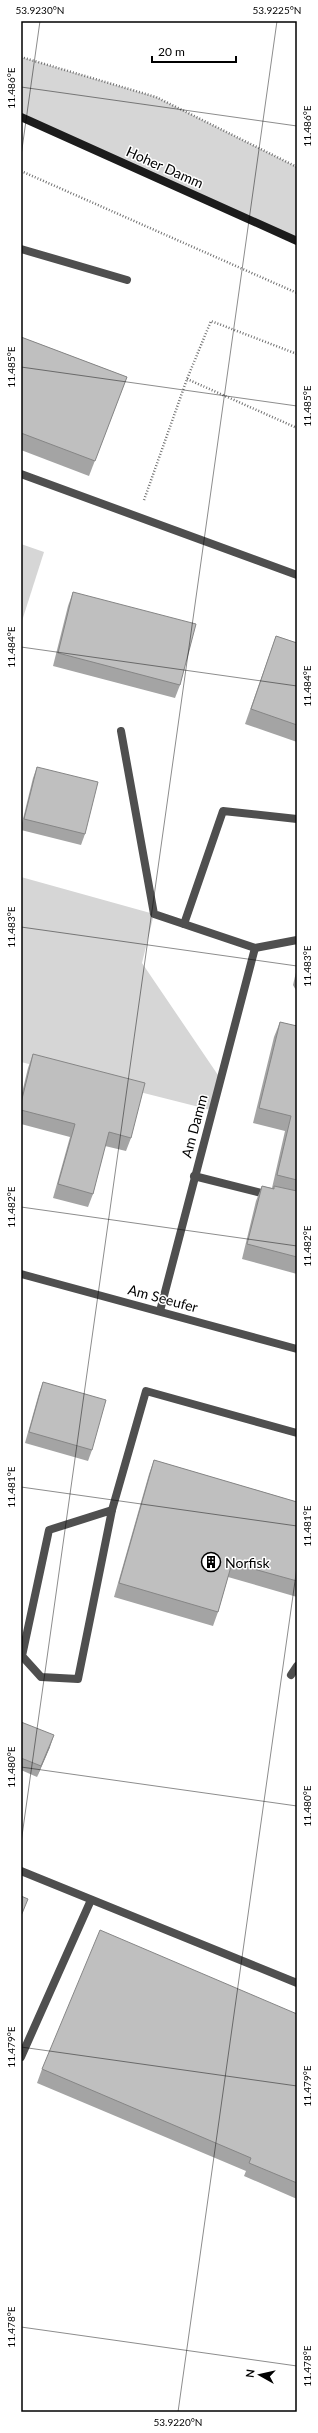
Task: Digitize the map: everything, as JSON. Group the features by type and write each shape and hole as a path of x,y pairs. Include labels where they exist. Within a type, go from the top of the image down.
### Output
{"main road":[{"name":"Hoher Damm","path":"21,117 297,242"}],"street":[{"path":"21,249 127,280"},
{"path":"21,474 297,575"},
{"path":"121,731 154,914 255,948 297,940"},
{"path":"184,924 223,811 297,819"},
{"name":"Am Damm","path":"160,1311 194,1176 255,948"},
{"path":"194,1176 275,1196"},
{"name":"Am Seeufer","path":"21,1274 297,1348"},
{"path":"112,1510 49,1530 22,1656 41,1677 78,1679 112,1510 146,1390 297,1432"},
{"path":"291,1675 297,1666"},
{"path":"21,1871 297,1983"},
{"path":"21,2057 91,1900"}],"path":[{"path":"21,57 156,97 297,168"},
{"path":"21,171 297,293"},
{"path":"138,518 187,379 211,321 297,354"},
{"path":"187,379 297,428"}],"shaded area":[{"path":"21,57 156,97 297,167 297,241 21,117"},
{"path":"21,544 44,552 21,624"},
{"path":"21,877 154,914 142,963 220,1078 211,1110 21,1062"}],"building":[{"path":"21,337 127,377 95,461 21,433"},
{"path":"73,592 196,624 180,685 58,653"},
{"path":"276,636 297,643 297,725 251,709"},
{"path":"37,767 98,782 85,834 24,819"},
{"path":"280,1022 297,1026 297,1180 277,1175 291,1116 259,1108"},
{"path":"33,1054 145,1083 131,1138 109,1132 93,1194 58,1184 75,1124 21,1110 21,1103"},
{"path":"262,1186 274,1189 274,1186 297,1191 297,1257 247,1244"},
{"path":"43,1382 106,1400 92,1450 29,1432"},
{"name":"Norfisk","path":"154,1460 297,1502 297,1581 232,1563 218,1612 119,1583"},
{"path":"21,1722 54,1735 41,1766 21,1758"},
{"path":"21,1896 28,1899 21,1916"},
{"path":"100,1930 297,2014 297,2183 249,2163 251,2158 42,2069"}],"place":[{"name":"Norfisk","path":"211,1562"}]}
